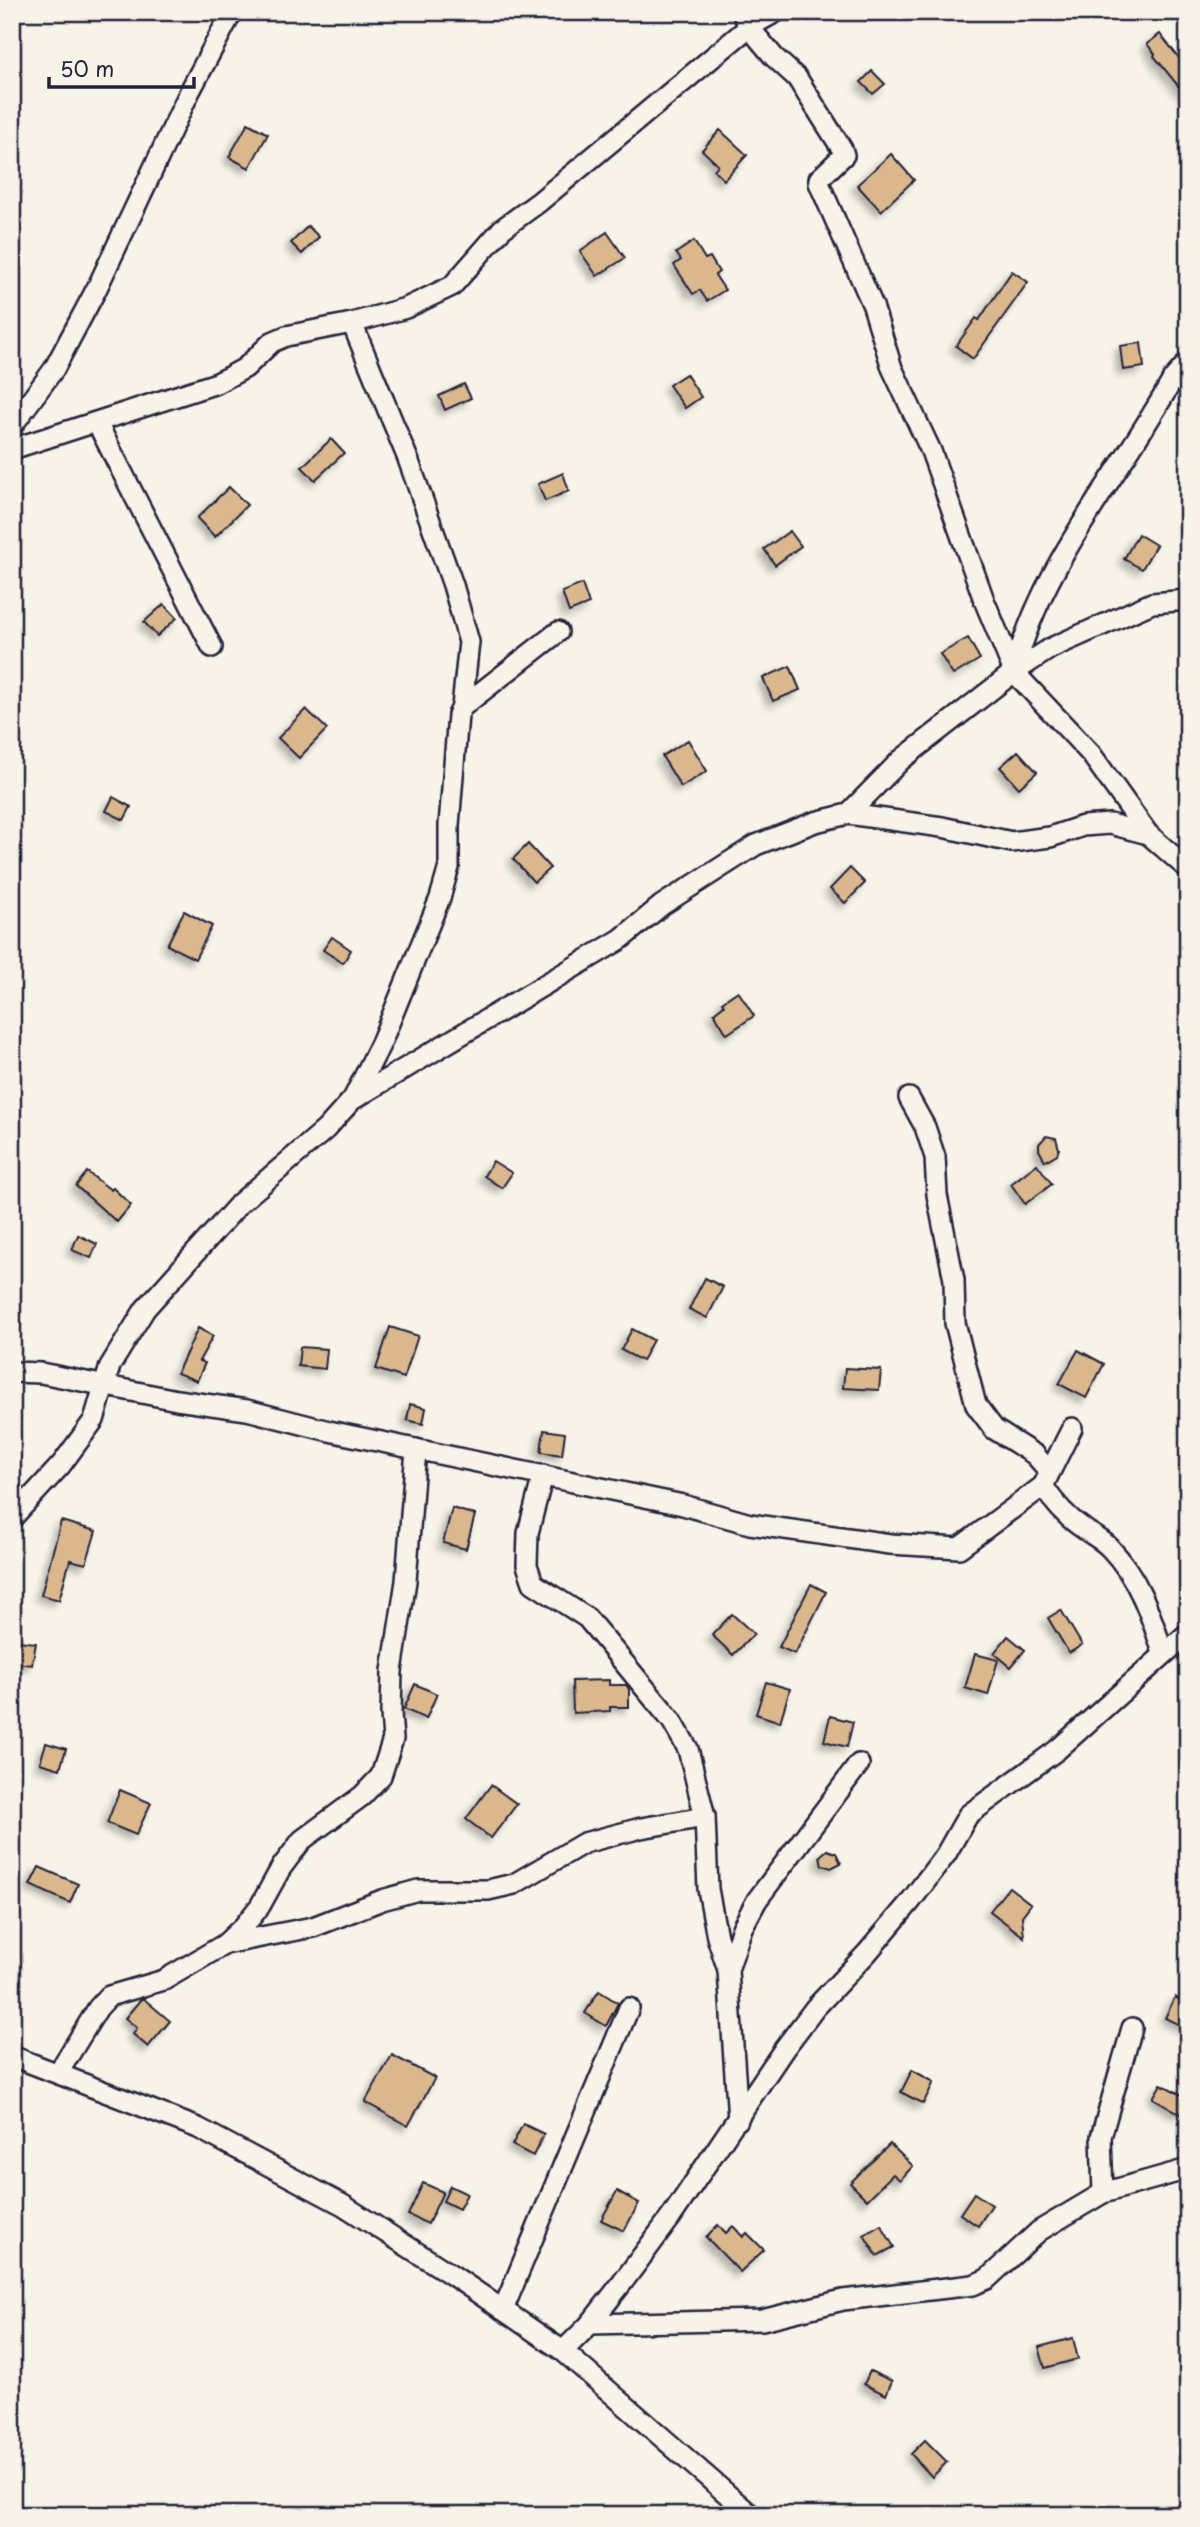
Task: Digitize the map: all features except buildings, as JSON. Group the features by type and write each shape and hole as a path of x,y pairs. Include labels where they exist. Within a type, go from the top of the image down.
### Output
{"street":[{"path":"12,426 54,369 190,91 232,12"},
{"path":"12,449 217,383 245,368 272,342 286,336 352,323 406,308 452,286 502,229 539,202 745,20 776,12"},
{"path":"745,20 774,57 797,78 842,149 844,155 841,160 819,179 819,183 873,306 892,368 942,481 984,600 1014,672 1091,754 1148,834 1188,869"},
{"path":"12,1518 78,1444 94,1420 110,1366 145,1309 240,1203 326,1129 352,1100 382,1043 440,898 449,867 449,825 456,729 462,707 469,642 453,585 408,459 352,323"},
{"path":"1014,672 1020,646 1043,594 1173,379 1188,362"},
{"path":"97,423 212,647"},
{"path":"848,814 901,761 1014,672 1051,648 1152,603 1188,600"},
{"path":"462,707 558,632"},
{"path":"352,1100 621,939 662,905 756,845 815,822 848,814 942,827 1012,842 1051,837 1083,827 1110,824 1148,834"},
{"path":"909,1098 925,1127 935,1157 937,1195 954,1280 955,1323 976,1405 994,1430 1035,1455 1056,1506 1108,1546 1122,1562 1137,1584 1151,1614 1163,1653"},
{"path":"12,1372 41,1373 247,1410 329,1431 683,1505 750,1524 946,1549 959,1548 1046,1478 1072,1428"},
{"path":"58,2073 98,2008 109,1996 163,1980 225,1944 260,1906 281,1868 302,1840 362,1796 381,1776 393,1739 392,1671 406,1581 416,1449"},
{"path":"543,1475 528,1533 527,1565 533,1583 587,1618 671,1721 688,1749 705,1817 708,1889 717,1937 729,1970 738,2120"},
{"path":"563,2351 590,2324 663,2228 784,2049 815,2008 867,1953 946,1854 968,1815 1057,1749 1188,1633"},
{"path":"729,1970 742,1928 757,1900 859,1764"},
{"path":"225,1944 313,1927 382,1900 418,1890 488,1890 514,1884 584,1843 641,1828 705,1817"},
{"path":"503,2310 629,2008"},
{"path":"1103,2193 1101,2137 1132,2028"},
{"path":"12,2056 198,2128 343,2205 563,2351 751,2515"},
{"path":"590,2324 762,2320 843,2300 973,2285 987,2279 1039,2231 1103,2193 1188,2169"}]}
